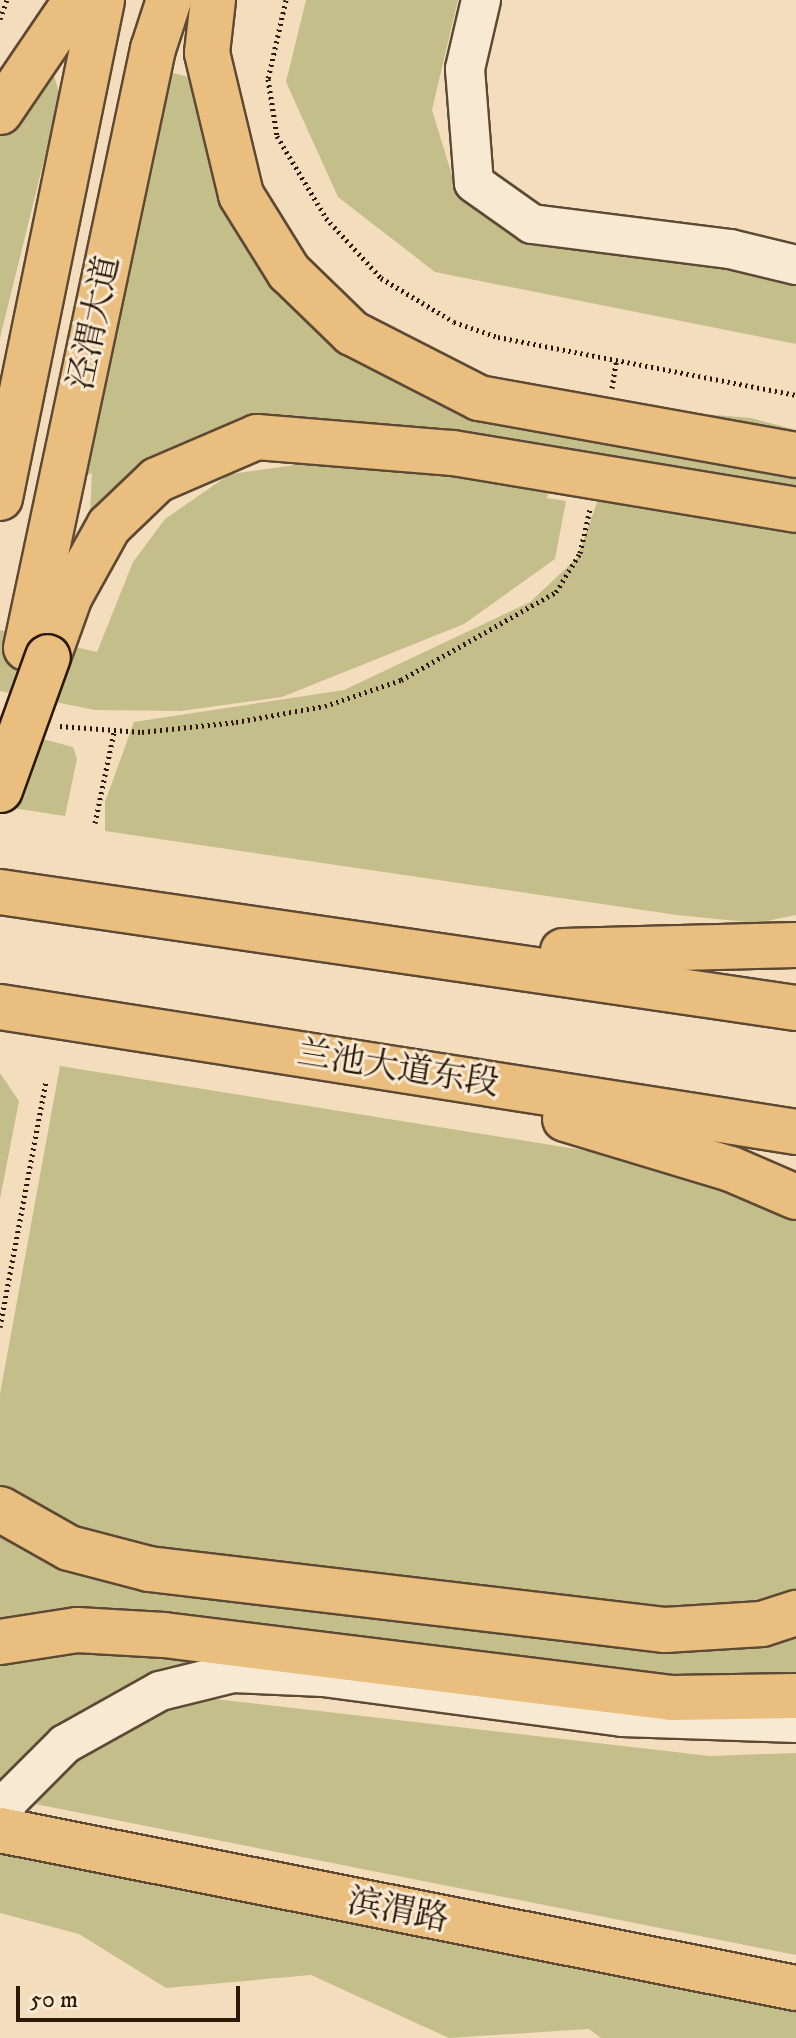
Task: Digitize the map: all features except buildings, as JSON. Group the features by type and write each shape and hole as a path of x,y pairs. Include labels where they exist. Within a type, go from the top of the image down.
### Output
{"main road":[{"path":"0,112 76,0"},
{"name":"泾渭大道","path":"0,498 102,0"},
{"name":"泾渭大道","path":"37,652 153,49 169,0"},
{"path":"213,0 207,53 241,195 289,272 352,333 479,398 796,455"},
{"path":"0,787 37,652 85,563 125,510 178,467 257,437 453,453 796,510"},
{"path":"0,892 796,1008"},
{"path":"412,951 796,945"},
{"name":"兰池大道东段","path":"0,1007 796,1132"},
{"path":"398,1069 731,1169 796,1197"},
{"path":"0,1509 69,1548 149,1569 665,1630 762,1624 796,1613"},
{"path":"0,1642 77,1630 149,1634 672,1698 796,1696"},
{"name":"滨渭路","path":"0,1830 796,1988"}],"street":[{"path":"481,0 465,69 474,183 532,224 730,249 796,265"},
{"path":"0,1821 9,1800 65,1744 160,1691 233,1673 323,1677 622,1717 796,1723"}],"path":[{"path":"0,19 7,0"},
{"path":"286,0 267,106 295,171 350,249 392,286 454,322 616,362 796,395"},
{"path":"611,389 616,362"},
{"path":"43,723 114,732 236,722 325,706 401,680 556,592 580,553 592,501"},
{"path":"95,823 114,732"},
{"path":"0,1327 46,1081"}],"shaded area":[{"path":"306,0 458,0 432,110 458,195 796,270 796,344 435,272 338,197 286,82"},
{"path":"162,70 196,79 341,336 562,402 751,418 796,430 796,498 318,420 90,515 92,473 85,476"},
{"path":"54,76 60,95 0,338 0,124"},
{"path":"352,457 551,484 547,498 566,501 555,559 464,624 282,697 181,711 95,710 0,691 0,630 97,652 133,562 165,519 230,474"},
{"path":"604,483 796,528 796,915 757,923 677,915 105,831 105,802 134,722 344,690 530,602 577,558"},
{"path":"0,728 73,747 77,759 65,816 0,806"},
{"path":"60,1066 719,1172 796,1213 796,1709 231,1665 129,1689 710,1756 796,1753 796,1955 25,1802 57,1769 20,1762 0,1783 0,1394"},
{"path":"0,1073 19,1101 0,1199"},
{"path":"0,1831 796,1990 796,2038 601,2038 589,2029 449,2038 311,1975 166,1988 79,1934 0,1913"}]}
